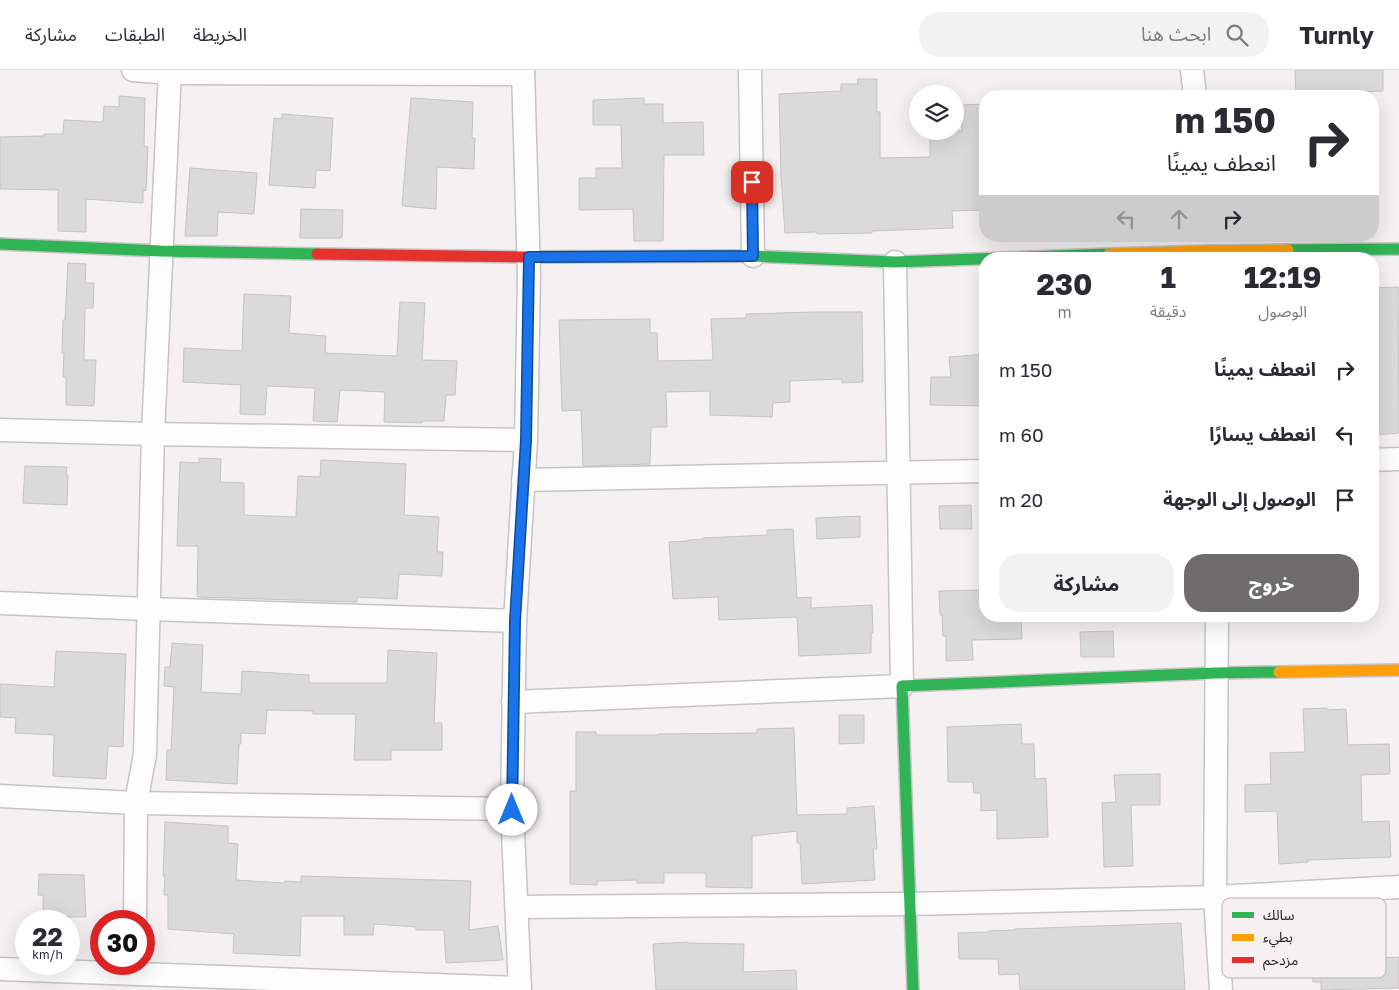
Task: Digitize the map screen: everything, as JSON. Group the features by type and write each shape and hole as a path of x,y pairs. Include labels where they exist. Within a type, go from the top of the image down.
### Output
{"street":[{"path":"0,969 134,976 520,989 512,810 515,621 526,440 529,257 523,72 133,70"},
{"path":"750,70 753,256"},
{"path":"1192,70 1194,90"},
{"path":"135,910 136,803 145,754 153,434 170,71"},
{"path":"0,244 161,251 529,257 753,256 895,262 979,259"},
{"path":"1136,252 1208,249 1399,250"},
{"path":"895,262 902,686 913,990"},
{"path":"0,430 526,440"},
{"path":"1379,460 1399,459"},
{"path":"524,480 979,471"},
{"path":"0,603 515,621"},
{"path":"1217,622 1216,897 1221,990"},
{"path":"513,702 1216,673 1399,670"},
{"path":"0,796 136,803 512,810"},
{"path":"517,907 909,904 1216,897 1399,887"}],"building":[{"path":"1295,70 1383,70 1383,91 1296,90"},
{"path":"857,79 877,79 877,112 880,112 880,158 930,157 930,140 964,140 964,105 979,104 979,210 952,211 953,228 872,231 872,233 785,233 781,176 779,94 841,91 841,84 858,84"},
{"path":"119,96 145,98 144,146 148,147 146,191 143,190 143,203 86,199 86,232 58,231 58,190 0,189 0,137 63,134 64,120 103,122 104,106 119,107"},
{"path":"411,98 473,102 472,138 475,138 474,169 437,167 436,209 402,206"},
{"path":"644,98 644,104 663,104 663,123 703,122 704,155 664,155 663,241 634,241 633,209 579,210 579,178 596,178 596,168 622,168 621,125 593,125 593,100"},
{"path":"282,114 333,118 330,171 316,170 315,188 269,185 274,118 282,119"},
{"path":"190,168 257,173 254,214 218,212 217,236 185,236"},
{"path":"301,209 343,210 342,238 300,238"},
{"path":"68,263 86,264 85,283 94,283 93,308 85,308 84,360 96,360 94,406 66,405 66,377 63,377 64,353 62,353"},
{"path":"1398,287 1399,433 1379,435 1379,288"},
{"path":"244,294 291,296 289,333 326,336 325,353 397,356 400,302 425,303 422,360 457,361 455,395 446,395 444,421 422,421 422,423 384,422 385,392 340,390 337,422 313,421 315,388 267,386 265,415 240,414 241,385 183,382 184,348 242,351"},
{"path":"862,312 863,382 842,383 842,379 790,381 790,402 773,403 772,417 710,415 710,391 666,392 667,427 651,427 650,464 583,466 581,410 562,411 559,320 650,319 650,333 657,333 658,361 713,360 711,319 746,318 746,314"},
{"path":"979,354 979,406 930,405 931,377 951,377 949,357"},
{"path":"199,458 221,459 220,482 244,483 244,515 296,517 298,476 320,477 321,460 406,464 404,515 439,517 437,552 443,552 442,576 399,574 397,599 357,597 357,602 197,597 198,546 177,546 180,462 199,463"},
{"path":"25,466 67,467 67,505 23,503"},
{"path":"971,505 972,529 940,529 939,506"},
{"path":"860,516 860,537 817,539 816,518"},
{"path":"793,529 797,598 811,597 811,608 872,605 873,633 871,633 871,653 799,656 797,617 719,620 718,597 673,599 669,542 703,538 767,535 767,530"},
{"path":"979,590 979,622 1021,622 1022,639 972,640 973,660 946,661 946,636 943,636 939,591"},
{"path":"1113,631 1114,657 1081,657 1080,632"},
{"path":"172,643 203,645 201,692 241,694 242,671 309,675 309,683 387,683 388,650 437,653 434,723 442,723 442,750 391,750 391,760 354,760 356,714 313,714 313,711 267,710 265,734 241,733 237,784 166,780 167,750 171,750 174,687 164,686 165,667 170,667"},
{"path":"56,651 126,654 123,747 108,746 106,779 53,776 54,735 15,733 16,718 0,717 0,684 54,687"},
{"path":"1327,708 1327,710 1346,709 1348,745 1389,744 1390,774 1361,775 1362,822 1389,821 1391,857 1308,860 1308,862 1279,864 1277,811 1245,812 1245,785 1271,784 1270,753 1305,752 1303,709"},
{"path":"839,715 864,715 864,743 839,744"},
{"path":"1021,724 1022,744 1034,744 1035,779 1046,778 1048,837 997,839 997,810 981,811 981,793 974,793 973,782 948,782 947,727"},
{"path":"794,728 797,815 847,814 847,808 874,806 877,849 873,849 875,880 802,884 800,843 797,843 797,831 752,836 752,888 706,887 706,873 664,873 664,883 637,883 637,880 597,881 597,885 570,884 570,791 576,791 576,732 596,732 596,735 658,735 757,733 757,729"},
{"path":"1160,774 1160,805 1131,805 1133,866 1104,867 1102,803 1116,802 1114,775"},
{"path":"165,822 228,826 228,843 238,844 236,880 284,883 285,881 301,882 301,876 471,881 469,930 498,926 503,960 446,963 444,930 416,930 416,927 374,924 373,935 344,935 344,916 301,916 300,956 233,953 234,934 168,929 168,895 164,895 165,876 163,876"},
{"path":"39,874 84,875 86,917 80,917 80,910 43,910 43,895 38,895"},
{"path":"1181,923 1185,990 1020,990 1019,974 999,975 998,959 959,959 958,933"},
{"path":"688,942 744,944 743,972 796,970 797,990 656,990 653,944"},
{"path":"1399,957 1399,988 1321,990 1321,982 1313,982 1313,978 1386,978 1386,958"}],"traffic: fast":[{"path":"0,244 161,251 317,254"},
{"path":"1288,250 1399,249"},
{"path":"529,257 753,256 895,262 979,259"},
{"path":"913,990 902,686 1279,672"}],"traffic: slow":[{"path":"1175,252 1288,250"},
{"path":"1279,672 1399,670"}],"traffic: jam":[{"path":"317,254 529,257"}],"route":[{"path":"512,810 515,621 526,440 529,257 753,256 752,182"}]}
